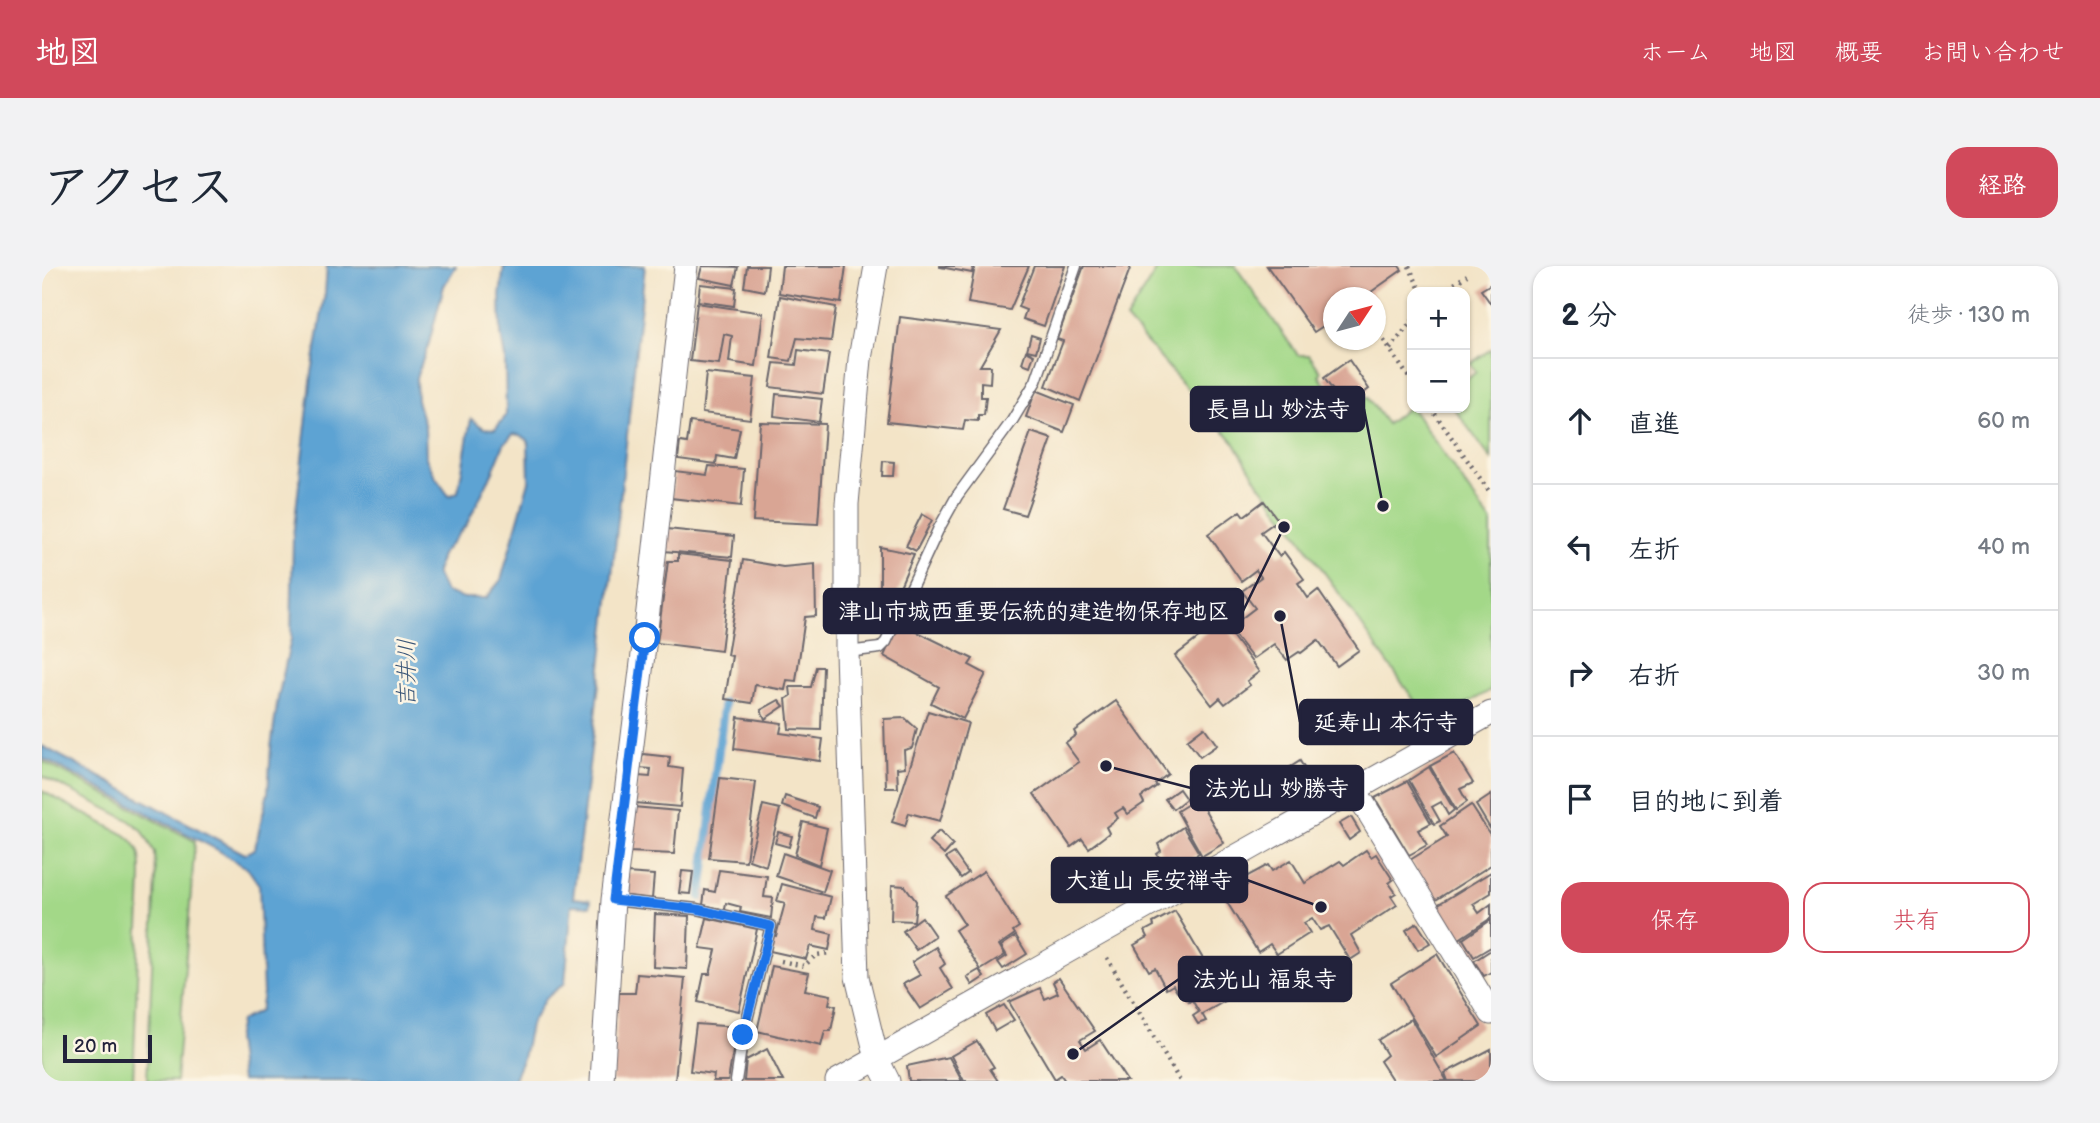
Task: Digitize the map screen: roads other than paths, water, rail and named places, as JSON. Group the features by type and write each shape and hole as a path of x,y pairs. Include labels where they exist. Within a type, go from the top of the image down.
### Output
{"street":[{"path":"602,1081 613,900 644,652 686,266"},
{"path":"876,266 859,359 847,504 846,652 857,977 877,1059 888,1081"},
{"path":"837,1081 1491,713"},
{"path":"1355,790 1491,1013"}],"lane":[{"path":"846,652 880,648 886,642 938,530 957,496 1012,421 1036,381 1076,266"},
{"path":"613,900 697,909 771,926 743,1035 736,1081"}],"water":[{"name":"吉井川","path":"327,266 456,266 444,286 429,343 416,378 417,400 425,427 426,458 449,496 458,492 471,419 484,428 495,429 506,416 500,295 504,266 645,266 612,576 573,898 591,900 590,906 572,905 565,983 545,999 530,1025 523,1058 513,1081 241,1081 236,1039 240,1021 260,1011 263,994 259,885 248,869 216,849 42,758 42,746 245,854 255,848 268,792 278,698 291,639 293,536 312,373","holes":["513,434 528,440 529,481 501,580 486,598 464,598 445,592 436,573 441,555 467,524 504,444"]}],"waterway":[{"path":"701,897 724,704"}],"place":[{"name":"長昌山 妙法寺","path":"1383,506"},
{"name":"津山市城西重要伝統的建造物保存地区","path":"1284,527"},
{"name":"延寿山 本行寺","path":"1280,616"},
{"name":"法光山 妙勝寺","path":"1106,766"},
{"name":"大道山 長安禅寺","path":"1321,907"},
{"name":"法光山 福泉寺","path":"1073,1054"}]}
